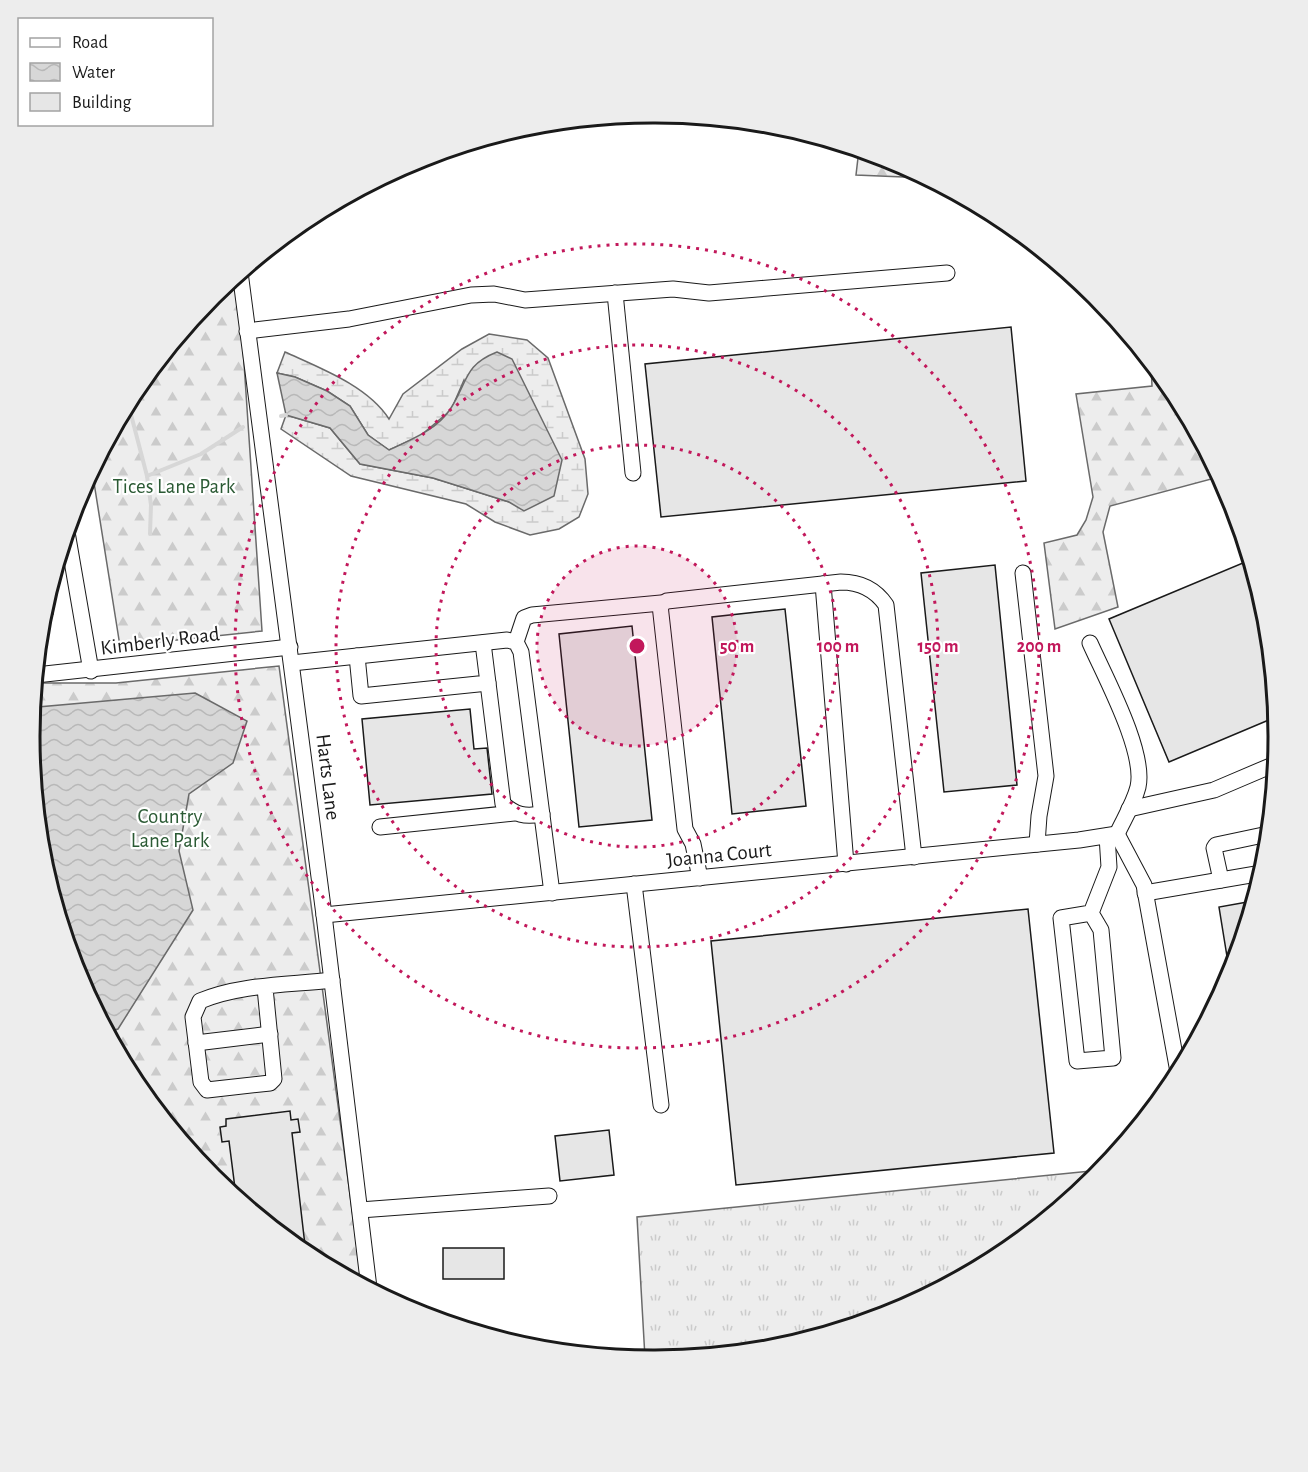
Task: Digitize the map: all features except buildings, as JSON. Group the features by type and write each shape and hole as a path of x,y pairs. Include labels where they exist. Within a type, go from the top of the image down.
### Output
{"street":[{"path":"247,331 349,319 471,295 494,294 525,300 673,289 709,293 947,273"},
{"name":"Harts Lane","path":"241,282 290,647 368,1278"},
{"path":"615,292 633,473"},
{"path":"70,549 91,670"},
{"path":"1023,573 1046,776 1038,816 1037,844"},
{"path":"552,892 521,652 516,642 524,618 532,615 662,603 823,584 846,582 865,586 876,592 886,605 914,857"},
{"path":"823,584 846,864"},
{"path":"662,603 659,609 685,829 693,844 700,878"},
{"path":"292,663 483,643 516,642"},
{"path":"483,643 503,804 514,813 525,817 542,814"},
{"path":"1090,643 1134,744 1139,776 1129,809 1112,835 1109,867 1091,913"},
{"name":"Kimberly Road","path":"44,674 290,647"},
{"path":"357,657 362,696 488,684"},
{"path":"1129,809 1214,790 1266,768"},
{"path":"380,827 514,813"},
{"path":"1112,835 1144,885 1175,1058"},
{"name":"Joanna Court","path":"324,915 846,864 1112,835"},
{"path":"1221,880 1214,848 1216,845 1259,836"},
{"path":"1145,893 1252,875"},
{"path":"634,884 661,1105"},
{"path":"1091,913 1101,930 1113,1058 1077,1061 1061,918 1091,913"},
{"path":"266,988 274,1079 270,1083 207,1090 201,1082 193,1017 200,1001 214,995 266,988 332,980"},
{"path":"196,1043 270,1034"},
{"path":"360,1210 549,1196"}],"green space":[{"path":"858,158 906,177 856,175"},
{"name":"Tices Lane Park","path":"239,285 262,631 120,646 94,485 123,429 167,363 193,331"},
{"path":"489,334 527,340 548,358 585,459 588,494 579,517 559,529 530,535 495,522 466,504 351,476 281,429 286,415 330,428 360,464 433,478 509,502 464,380 451,410 420,436 389,450 368,435 350,406 327,391 295,377 277,373 285,352 356,388 380,407 389,419 403,394 462,349"},
{"path":"1152,378 1185,429 1211,479 1110,506 1103,532 1118,607 1055,629 1044,543 1077,535 1086,520 1093,497 1076,394 1152,386"},
{"name":"Country Lane Park","path":"279,666 361,1274 313,1246 281,1223 220,1170 193,1141 144,1077 123,1043 87,971 61,895 52,856 42,776 40,736 43,683 116,683"},
{"path":"1086,1171 1059,1197 995,1246 925,1286 889,1303 813,1329 734,1344 645,1350 637,1217"}],"water":[{"path":"497,352 512,359 562,460 554,496 524,511 509,502 433,478 360,464 330,428 286,415 277,373 295,377 327,391 350,406 368,435 389,450 439,422 451,408 472,368 478,362"},
{"path":"195,693 247,721 233,763 189,794 179,851 193,910 116,1030 87,971 73,933 52,856 42,776 41,707"}],"waterway":[{"path":"281,416 286,415"},
{"path":"131,416 147,476 201,454 243,427"},
{"path":"147,476 151,505 150,534"}]}
